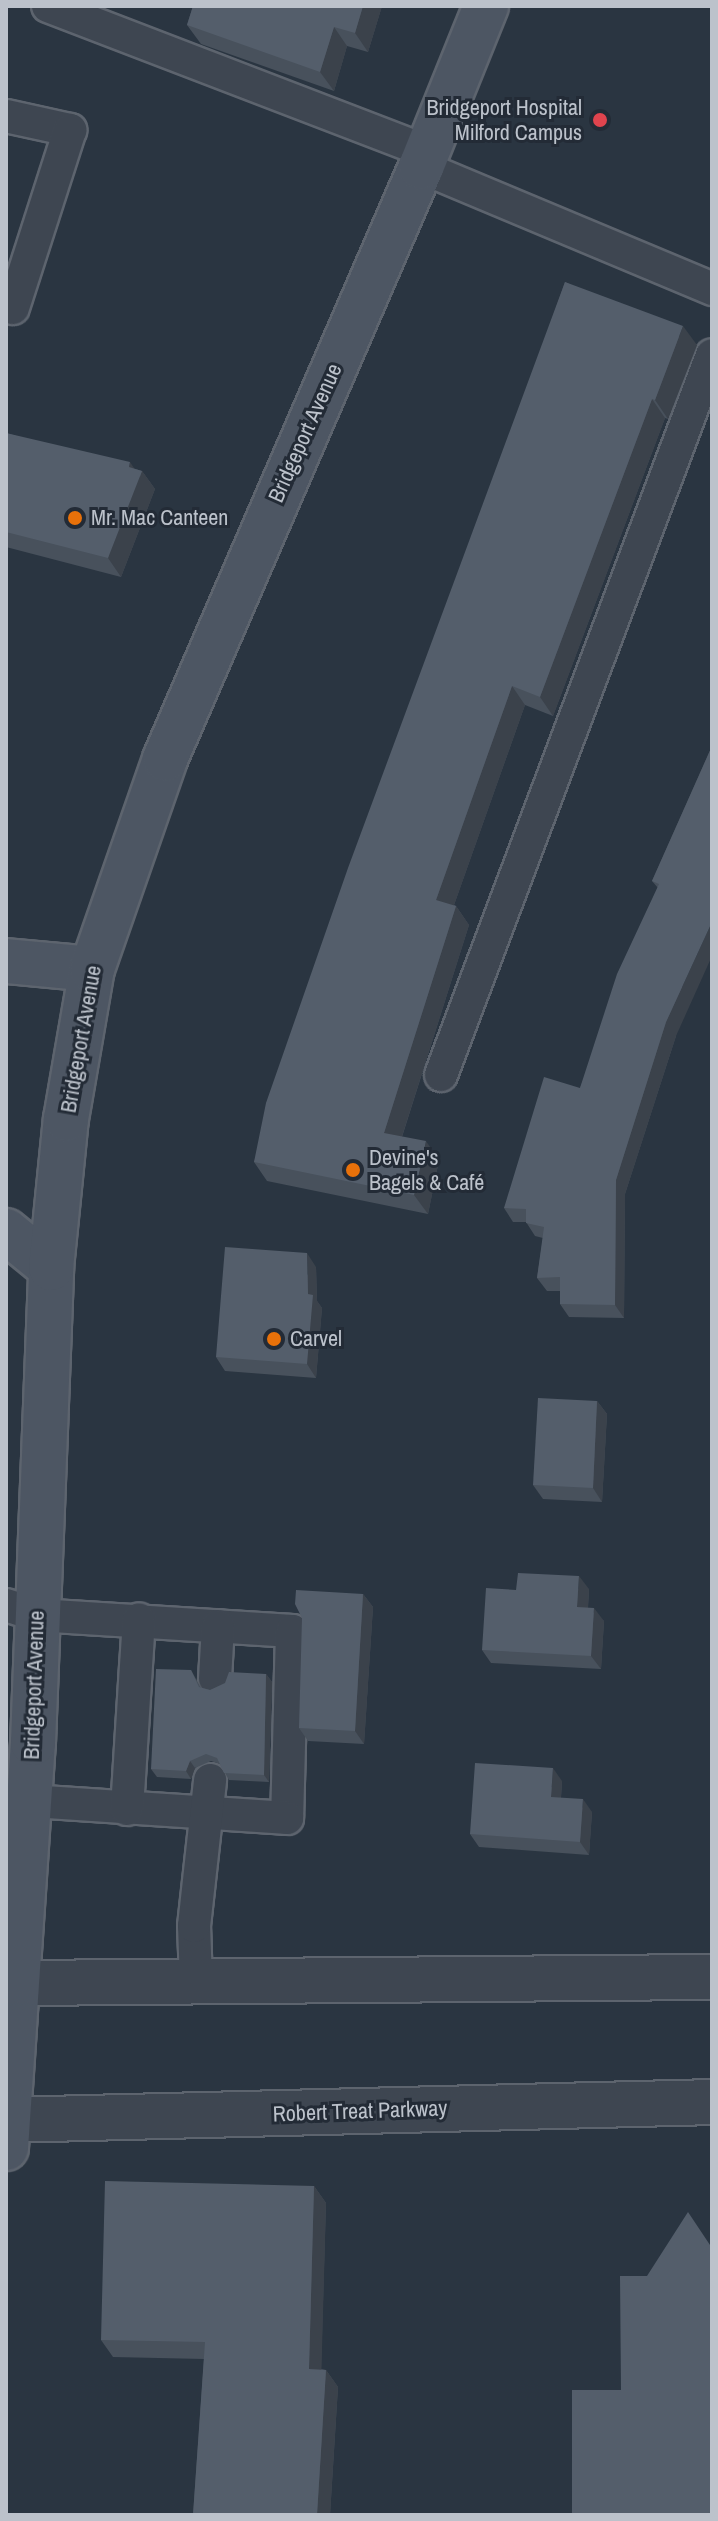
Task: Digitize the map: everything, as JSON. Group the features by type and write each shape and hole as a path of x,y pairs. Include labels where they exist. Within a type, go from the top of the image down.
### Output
{"main road":[{"name":"Bridgeport Avenue","path":"7,2134 20,1983 30,1801 22,1610 66,1119 92,969 134,840 176,733 425,160 486,6"},
{"path":"6,961 92,969"},
{"path":"6,1231 51,1268"},
{"path":"6,1267 51,1268"}],"street":[{"path":"20,1983 712,1977"},
{"name":"Robert Treat Parkway","path":"7,2134 712,2102"}],"lane":[{"path":"66,9 425,160 712,289"},
{"path":"6,116 70,130 13,308"},
{"path":"441,1075 712,355"},
{"path":"22,1610 292,1631 287,1818 30,1801"},
{"path":"127,1809 139,1619"},
{"path":"215,1679 218,1626"},
{"path":"196,1982 194,1926 209,1815 210,1780"}],"building":[{"path":"193,6 363,6 355,33 334,27 320,72 187,25"},
{"path":"565,282 683,326 655,400 652,399 540,697 512,686 436,900 456,906 384,1133 426,1141 414,1195 254,1162 266,1103 348,868"},
{"name":"Mr. Mac Canteen","path":"6,433 130,462 129,467 142,471 108,558 6,532"},
{"path":"712,746 712,922 666,1022 616,1180 615,1305 560,1304 560,1277 537,1278 544,1227 526,1223 526,1209 504,1208 544,1077 580,1088 617,974 659,884 652,881"},
{"name":"Carvel","path":"225,1247 307,1253 308,1294 313,1295 307,1364 216,1357"},
{"path":"538,1398 597,1401 593,1488 533,1485"},
{"path":"518,1573 579,1576 577,1607 594,1608 591,1656 482,1650 486,1588 516,1590"},
{"path":"296,1590 363,1594 355,1731 299,1728 302,1618 295,1604"},
{"path":"156,1669 191,1670 199,1687 210,1690 225,1683 229,1672 266,1674 264,1775 224,1773 217,1758 206,1754 190,1761 186,1771 151,1769"},
{"path":"475,1763 553,1768 551,1797 583,1799 580,1842 470,1834"},
{"path":"105,2181 314,2186 309,2369 326,2370 317,2515 193,2515 205,2342 101,2340"},
{"path":"688,2212 712,2248 712,2515 572,2515 572,2390 621,2390 620,2276 647,2276"}],"place":[{"name":"Bridgeport Hospital Milford Campus","path":"600,120"},
{"name":"Mr. Mac Canteen","path":"75,518"},
{"name":"Devine's Bagels & Café","path":"353,1170"},
{"name":"Carvel","path":"274,1339"}]}
